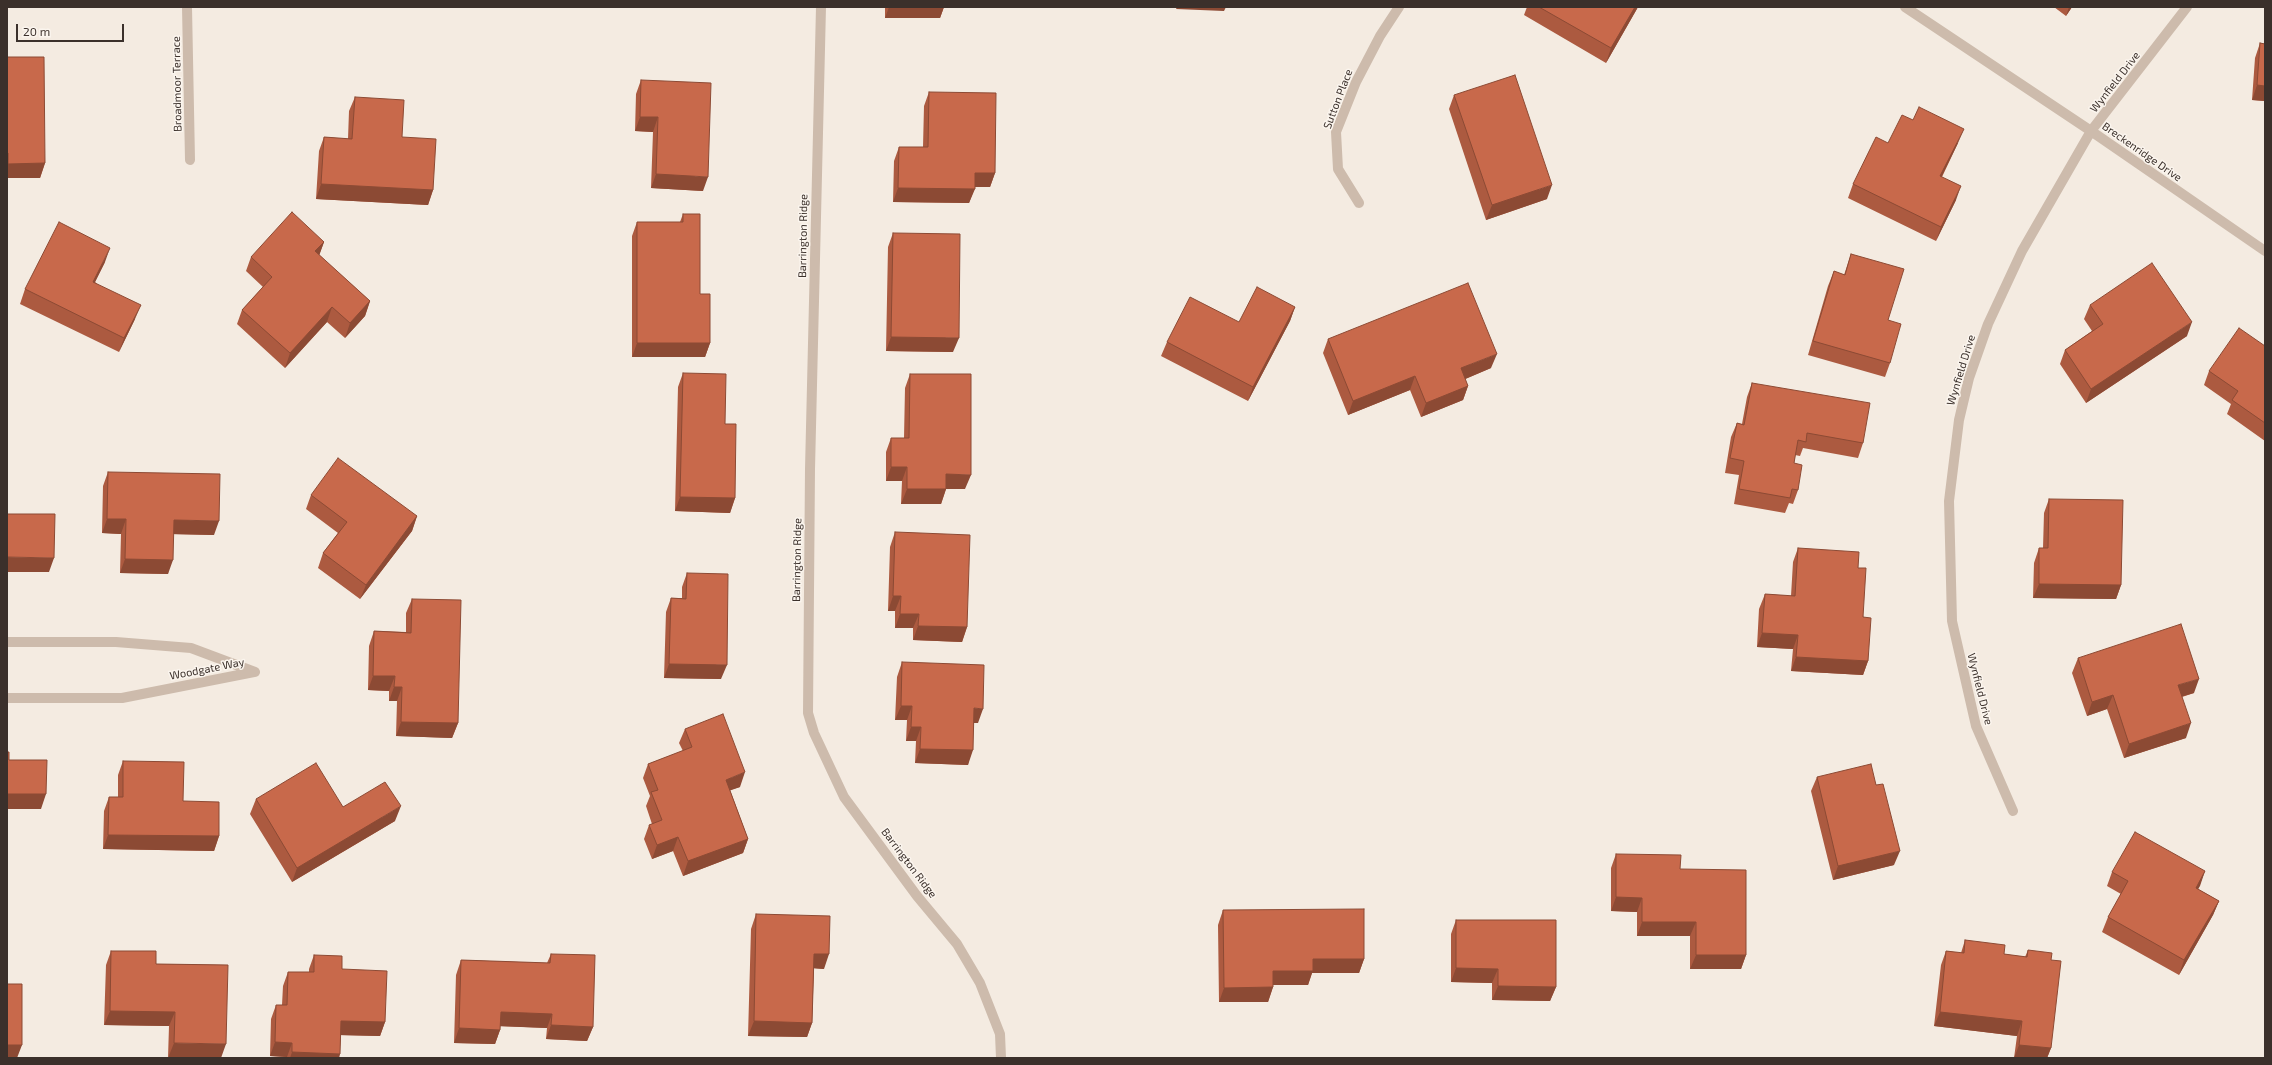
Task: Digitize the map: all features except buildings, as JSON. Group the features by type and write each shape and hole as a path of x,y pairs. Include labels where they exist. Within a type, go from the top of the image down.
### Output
{"street":[{"name":"Broadmoor Terrace","path":"187,7 190,160"},
{"name":"Barrington Ridge","path":"820,7 810,469 808,713 814,733 844,797 917,896 957,944 980,983 1000,1034 1001,1058"},
{"name":"Sutton Place","path":"1359,203 1338,169 1336,132 1356,82 1380,36 1399,7"},
{"name":"Breckenridge Drive","path":"1905,7 2091,131 2265,251"},
{"name":"Wynfield Drive","path":"2013,811 1976,726 1952,621 1949,501 1959,420 1969,378 1988,324 2022,251 2091,131 2187,7"},
{"name":"Woodgate Way","path":"7,642 116,642 191,648 255,672 122,698 7,698"}]}
